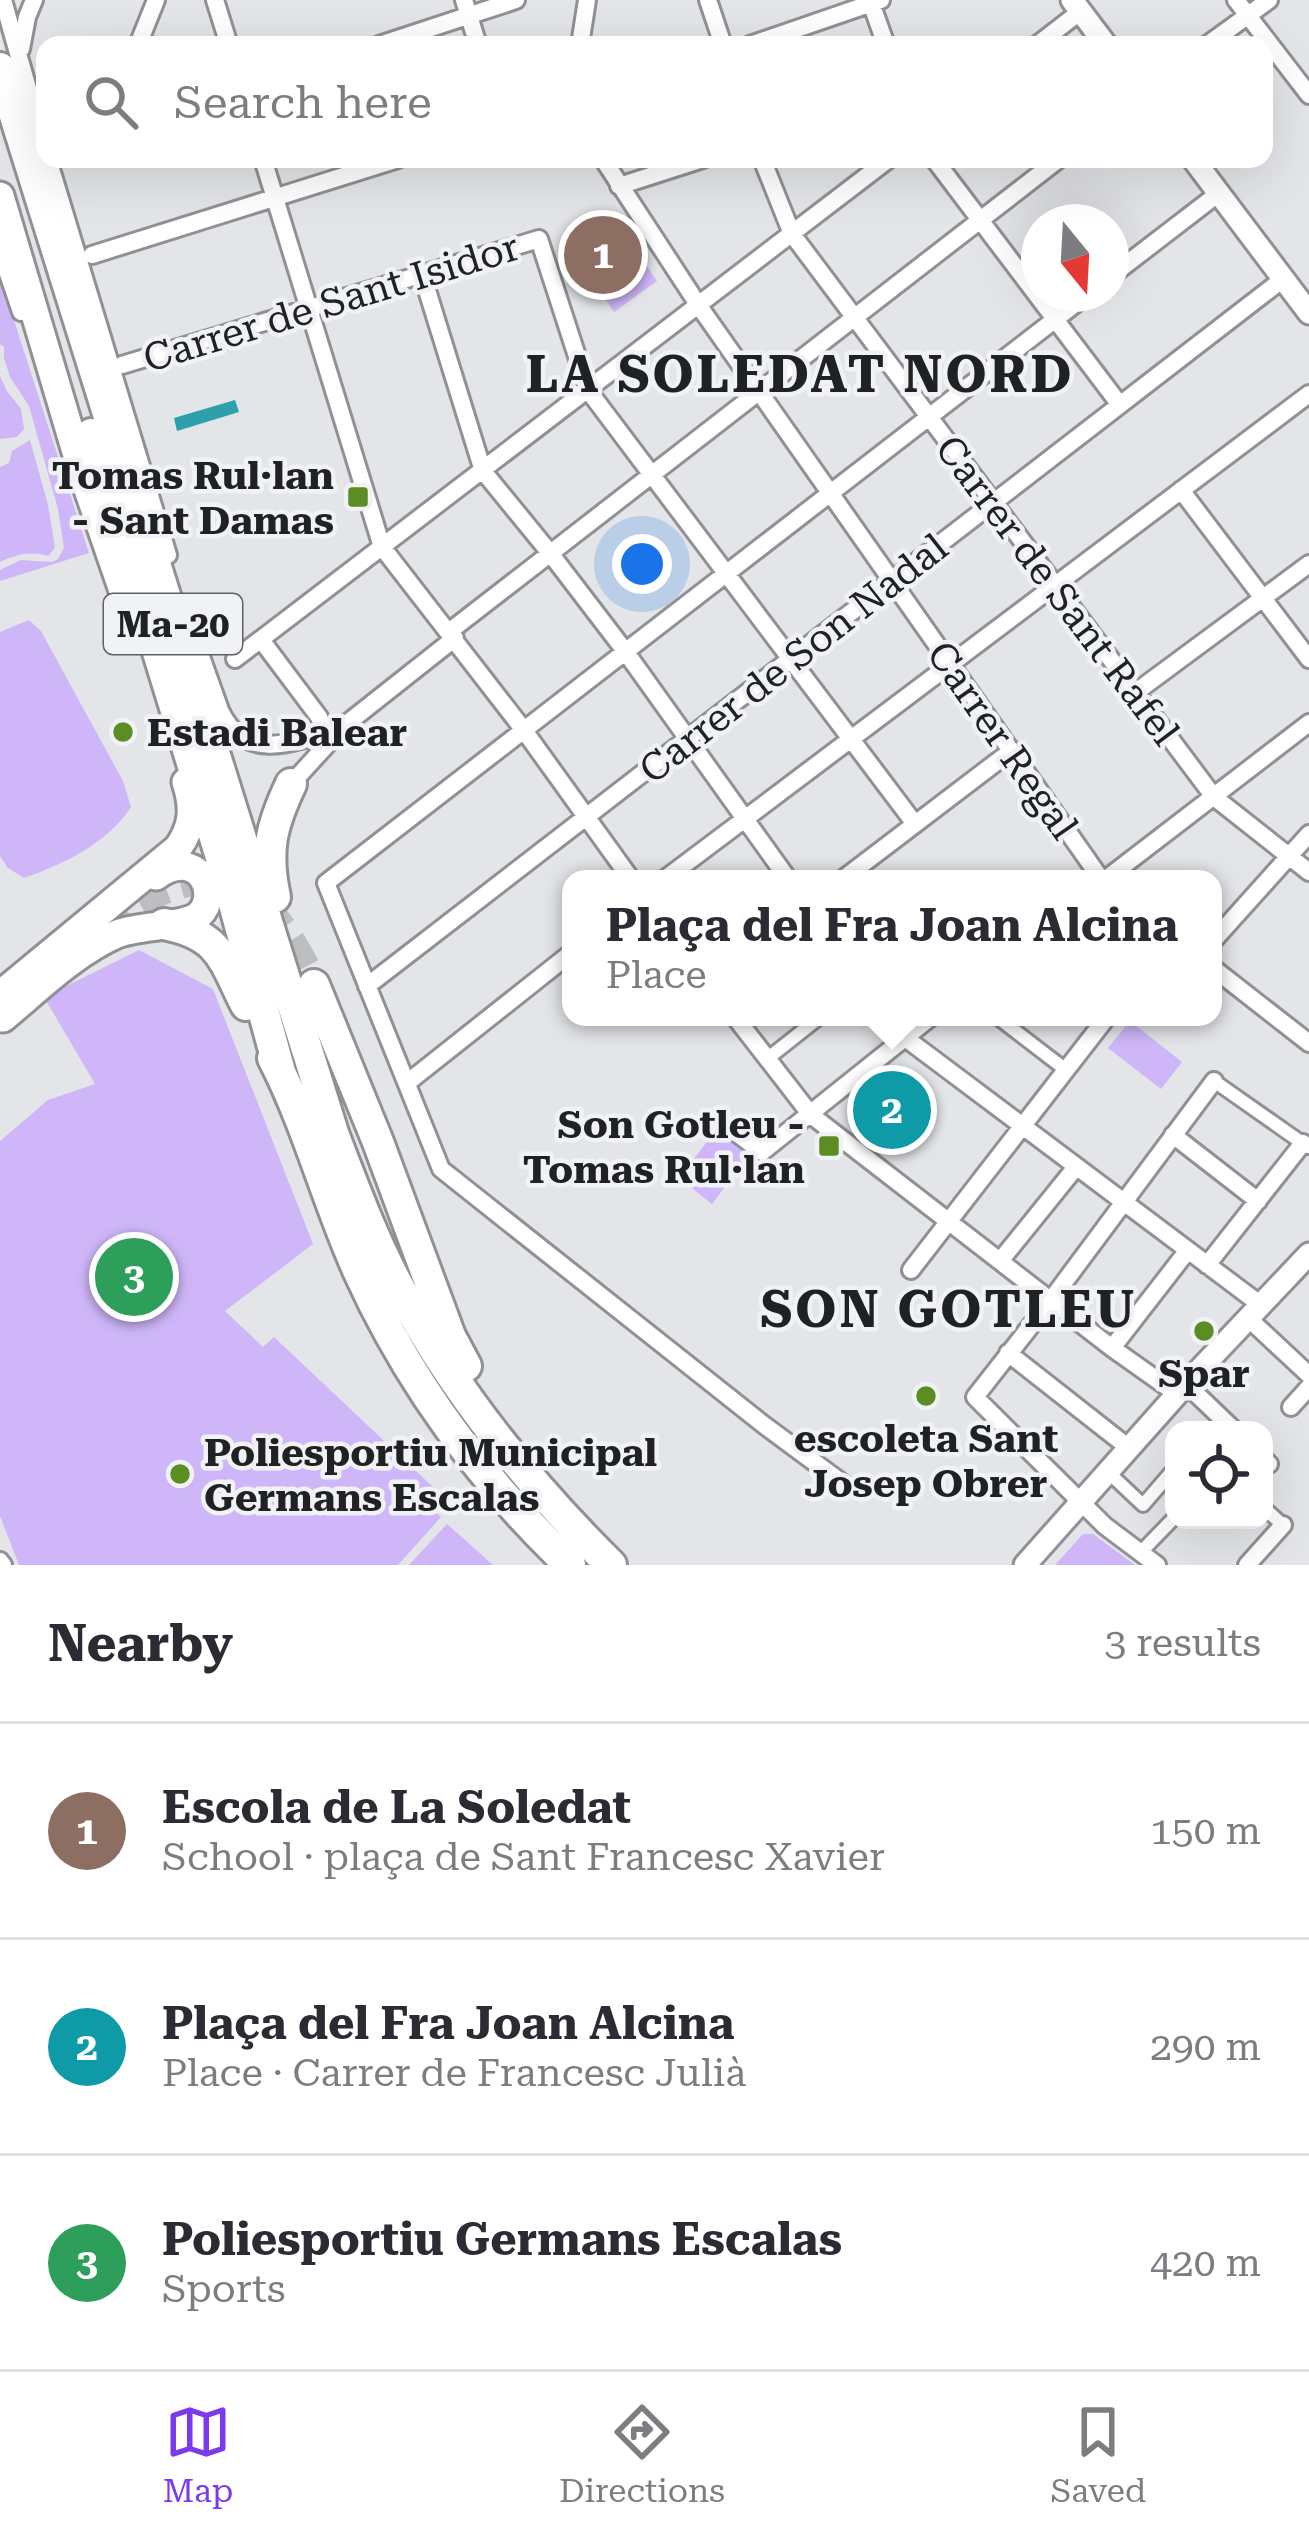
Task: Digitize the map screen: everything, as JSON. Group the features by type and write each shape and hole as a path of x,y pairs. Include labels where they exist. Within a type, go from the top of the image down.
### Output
{"highway":[{"name":"Ma-20","path":"10,65 36,160"},
{"name":"Ma-20","path":"0,135 192,761 280,1072 358,1271 406,1364 445,1425 511,1506 569,1565"},
{"name":"Ma-20","path":"38,168 107,419 304,998 334,1136 365,1216 394,1280 449,1372 534,1486 611,1565"},
{"path":"182,605 304,998"},
{"path":"283,938 269,862 271,835 293,777"},
{"path":"190,796 250,963"},
{"path":"164,924 199,935 226,962 280,1072"}],"main road":[{"path":"0,196 90,495 190,796 191,826 178,848 11,992"},
{"path":"0,1020 90,948 132,928 189,921 205,907 206,885 195,869 170,867 11,992"}],"street":[{"path":"3,0 10,65 36,127"},
{"path":"10,65 34,0"},
{"path":"142,36 156,0"},
{"path":"215,0 226,36"},
{"path":"401,36 467,8 516,0"},
{"path":"581,36 586,0"},
{"path":"708,0 720,36"},
{"path":"1216,36 1242,7 1269,0"},
{"path":"775,36 874,1 884,36"},
{"path":"1046,36 1077,6 1099,36"},
{"path":"1242,7 1264,36"},
{"path":"1273,48 1309,95"},
{"path":"51,168 182,605 226,722 246,740 277,745 345,725"},
{"path":"265,168 382,547 524,729 625,870"},
{"path":"92,255 369,168"},
{"path":"608,168 619,186 675,168"},
{"name":"Carrer de Sant Rafel","path":"766,168 792,234 1214,797 1309,872"},
{"path":"235,659 877,168"},
{"path":"941,168 1120,405"},
{"path":"293,777 345,725 550,553 1047,168"},
{"path":"1200,168 1309,313"},
{"name":"Carrer Regal","path":"619,186 1096,870"},
{"path":"1129,262 1219,193"},
{"name":"Carrer de Sant Isidor","path":"122,365 539,238 588,390"},
{"path":"0,250 91,519 141,642"},
{"path":"422,274 483,471 625,651 782,870"},
{"name":"Carrer de Son Nadal","path":"367,986 1283,279"},
{"path":"845,1486 441,1169 326,884 1065,312"},
{"path":"588,390 915,824"},
{"path":"677,870 1309,394"},
{"path":"1181,490 1309,659"},
{"path":"1136,692 1309,564"},
{"path":"262,641 326,732"},
{"path":"1115,870 1309,723"},
{"path":"293,777 326,732"},
{"path":"277,745 291,760 293,777"},
{"path":"855,870 1011,752"},
{"path":"1222,931 1309,834"},
{"path":"406,1083 562,960"},
{"path":"1222,975 1309,1043"},
{"path":"742,1026 811,1114 1112,1348 1182,1389 1223,1421"},
{"path":"767,1059 809,1026"},
{"path":"896,1026 904,1037 1207,1264 1309,1375"},
{"path":"730,1128 762,1152 919,1026"},
{"path":"1009,1026 1066,1070"},
{"path":"910,1270 1100,1026"},
{"path":"1156,1565 1105,1526 975,1397 1214,1081 1306,1145 1207,1264"},
{"path":"1173,1135 1258,1201"},
{"path":"1000,1261 1076,1166"},
{"path":"1112,1348 1188,1250"},
{"path":"1024,1565 1309,1254"},
{"path":"1008,1353 1129,1448"},
{"path":"1291,1407 1309,1387"},
{"path":"1108,1472 1143,1504 1165,1479"},
{"path":"1247,1565 1283,1525 1273,1516"},
{"path":"1140,1553 1165,1527"}],"shaded area":[{"path":"620,233 628,259 590,271 581,245"},
{"path":"639,255 657,281 614,312 596,286"},
{"path":"0,277 89,553 0,581 0,570 21,560 52,562 64,548 29,406 10,377 0,344"},
{"path":"0,376 21,409 24,429 17,437 0,439"},
{"path":"30,440 55,548 48,556 24,554 0,562 0,467 9,463 12,451"},
{"name":"Estadi Balear","path":"29,620 41,631 123,781 131,807 84,851 24,878 0,856 0,632"},
{"path":"139,950 213,989 313,1244 225,1311 263,1347 274,1337 433,1487 422,1499 441,1517 398,1565 19,1565 0,1516 0,1141 48,1100 95,1084 44,997"},
{"path":"1126,1026 1136,1026 1182,1062 1161,1089 1108,1048"},
{"path":"716,1130 749,1155 712,1204 679,1178"},
{"path":"447,1524 493,1565 409,1565"},
{"path":"1083,1534 1093,1534 1135,1565 1055,1565"}],"water":[{"path":"235,400 239,412 177,431 174,418"}],"tunnel":[{"path":"101,926 172,886 201,880 227,884 251,896 273,917 314,985"}],"place":[{"name":"Escola de La Soledat","path":"603,255"},
{"name":"Tomas Rul·lan - Sant Damas","path":"358,497"},
{"name":"Estadi Balear","path":"123,732"},
{"name":"Plaça del Fra Joan Alcina","path":"892,1110"},
{"name":"Son Gotleu - Tomas Rul·lan","path":"829,1146"},
{"name":"Poliesportiu Germans Escalas","path":"134,1277"},
{"name":"Spar","path":"1204,1331"},
{"name":"escoleta Sant Josep Obrer","path":"926,1396"},
{"name":"Poliesportiu Municipal Germans Escalas","path":"180,1474"}],"district":[{"name":"LA SOLEDAT NORD","path":"800,374"},
{"name":"SON GOTLEU","path":"949,1309"}]}
